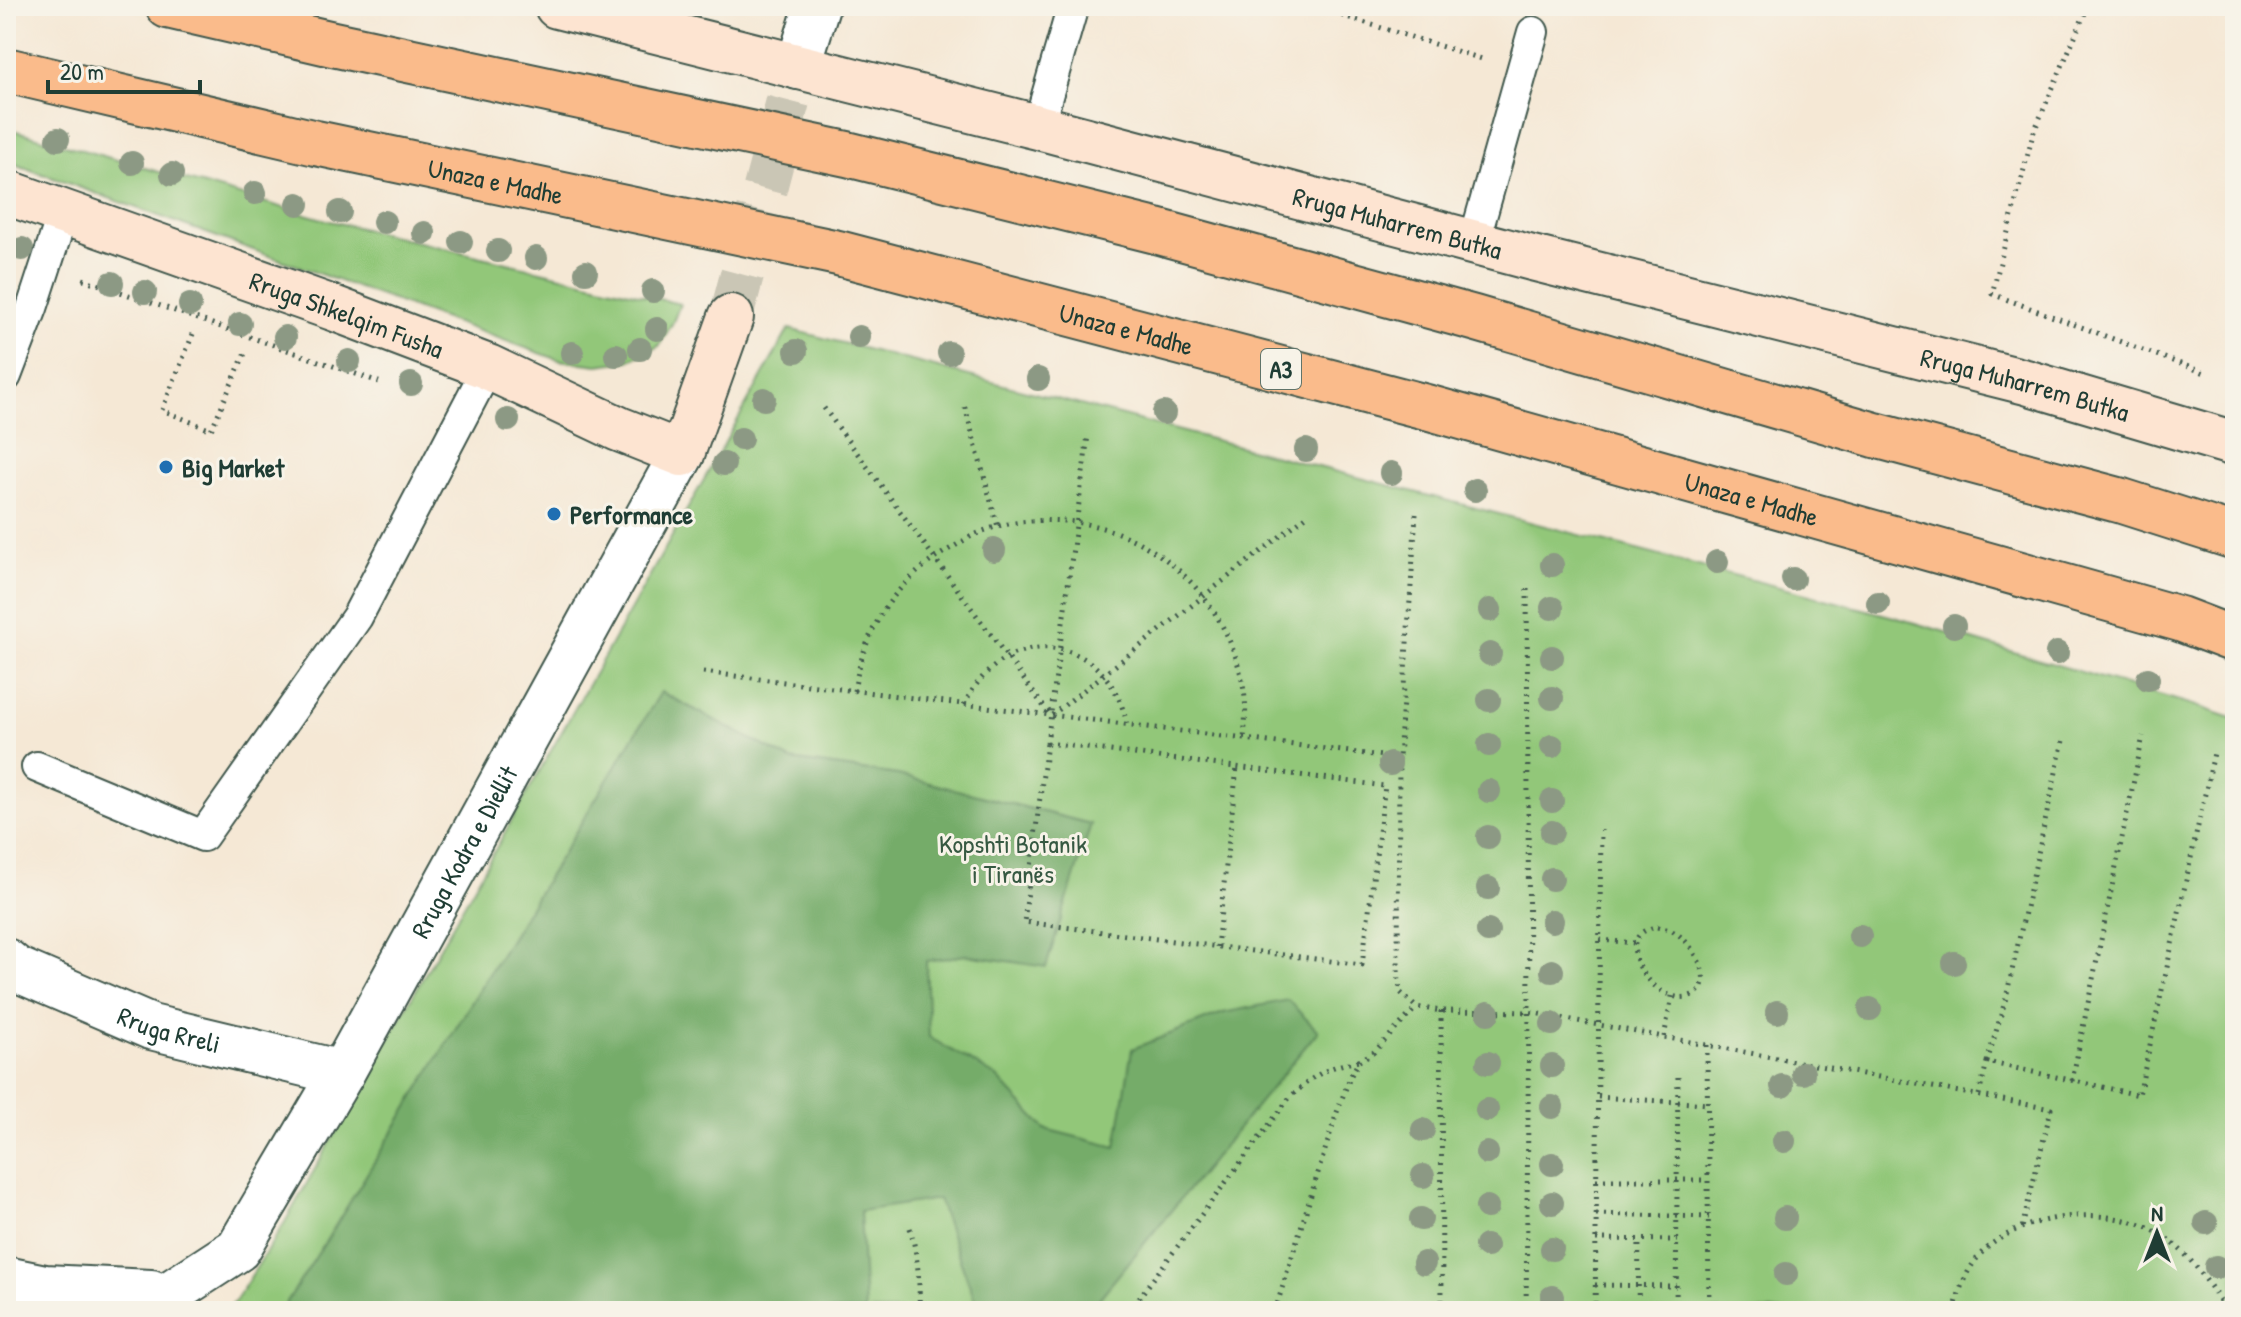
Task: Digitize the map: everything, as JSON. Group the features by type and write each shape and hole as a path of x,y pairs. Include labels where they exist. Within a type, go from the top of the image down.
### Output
{"highway":[{"path":"168,6 847,154 1156,231 1474,318 1875,435 2122,501 2235,537"},
{"name":"Unaza e Madhe","path":"6,70 316,143 838,253 1430,408 2180,619 2235,640"}],"main road":[{"name":"Rruga Muharrem Butka","path":"557,6 793,84 1038,127 2026,382 2235,444"},
{"name":"Rruga Shkelqim Fusha","path":"6,192 333,308 488,367 619,429 682,454"},
{"name":"Rruga Kodra e Diellit","path":"682,454 731,317"}],"street":[{"path":"793,84 817,6"},
{"name":"Rruga Kodra e Diellit","path":"113,1311 169,1294 238,1249 342,1073 682,454"},
{"name":"Rruga Rreli","path":"6,961 16,969 151,1027 342,1073"},
{"path":"6,1279 45,1287 169,1294"}],"lane":[{"path":"1038,127 1073,6"},
{"path":"1474,242 1533,32"},
{"path":"6,376 63,213"},
{"path":"37,767 203,836 357,617 488,367"}],"path":[{"path":"1311,6 1491,62"},
{"path":"2088,6 2033,134 1992,294 2205,373"},
{"path":"46,267 386,384"},
{"path":"193,334 162,410 211,430 246,351"},
{"path":"965,407 998,527"},
{"path":"824,408 1051,716"},
{"path":"1047,743 1385,786 1362,965 1024,922 1047,743 1088,435"},
{"path":"1416,514 1399,758 1400,992 1416,1007 1441,1011 1529,1012 2051,1109 2022,1228"},
{"path":"1051,716 1306,516"},
{"path":"854,692 862,654 883,611 914,573 975,535 998,527 1046,520 1076,523 1139,542 1179,570 1204,596 1224,627 1241,671 1245,695 1244,740"},
{"path":"1526,1311 1529,1012 1527,583"},
{"path":"964,705 975,684 998,661 1029,649 1060,649 1091,662 1104,674 1120,700 1127,725"},
{"path":"703,672 1399,758"},
{"path":"1978,1095 2006,998 2064,736"},
{"path":"2072,1081 2143,736"},
{"path":"1987,1062 2139,1095 2214,753"},
{"path":"1217,947 1237,767"},
{"path":"1595,1311 1601,830"},
{"path":"1657,927 1678,934 1700,959 1703,974 1700,991 1688,997 1672,996 1654,985 1636,959 1635,943 1642,932 1657,927"},
{"path":"1600,940 1635,943"},
{"path":"1664,1037 1672,996"},
{"path":"1129,1311 1290,1097 1316,1074 1337,1065 1359,1061 1374,1052 1416,1007"},
{"path":"1441,1011 1442,1311"},
{"path":"1707,1045 1709,1311"},
{"path":"1275,1311 1336,1115 1359,1061"},
{"path":"1676,1311 1678,1071"},
{"path":"1598,1097 1708,1104"},
{"path":"1596,1180 1708,1180"},
{"path":"1596,1214 1709,1217"},
{"path":"1955,1311 1966,1274 1985,1249 1996,1241 2022,1228 2066,1216 2088,1215 2136,1223 2159,1233 2179,1248 2226,1311"},
{"path":"910,1228 919,1274 919,1311"},
{"path":"1596,1239 1677,1240"},
{"path":"1638,1311 1639,1240"},
{"path":"1595,1285 1676,1286"}],"green space":[{"path":"6,128 326,220 680,304 659,346 628,361 598,365 559,360 6,161"},
{"name":"Kopshti Botanik i Tiranës","path":"789,329 1898,618 2235,719 2235,1311 226,1311 285,1222"},
{"path":"661,692 791,760 898,775 1091,824 1046,967 966,955 926,961 929,1037 997,1077 1045,1129 1116,1147 1132,1049 1223,1013 1288,1000 1318,1031 1089,1311 979,1311 938,1199 860,1211 865,1311 281,1311"}],"tunnel":[{"path":"731,317 788,101"}],"place":[{"name":"Big Market","path":"166,467"},
{"name":"Performance","path":"554,514"}]}
